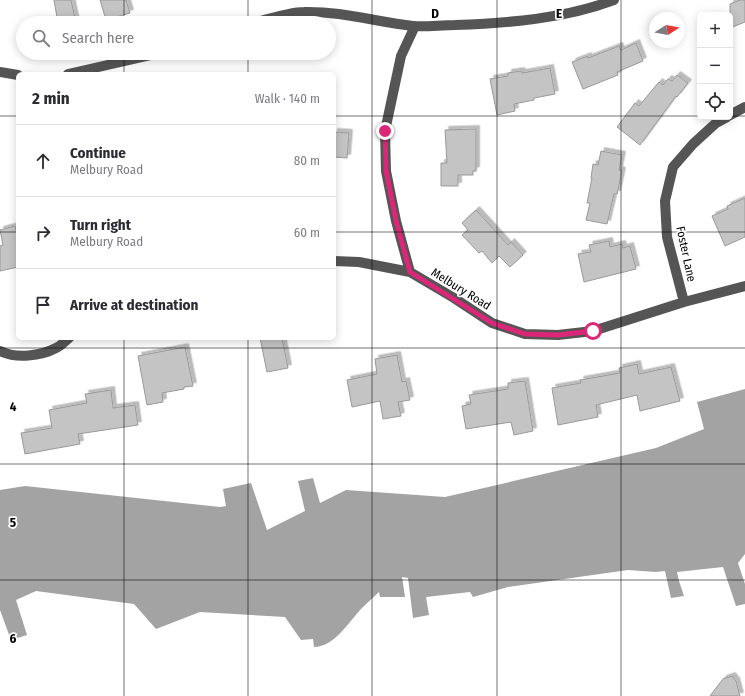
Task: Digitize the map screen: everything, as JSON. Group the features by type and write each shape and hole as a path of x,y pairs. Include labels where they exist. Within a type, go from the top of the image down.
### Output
{"street":[{"path":"282,16 303,12 340,14 414,26 497,24 549,17 592,8 614,0"},
{"path":"336,261 359,262 410,272 396,221 386,171 385,131 401,56 414,26"},
{"path":"77,72 129,60"},
{"path":"0,72 16,75"},
{"path":"733,113 745,106"},
{"name":"Foster Lane","path":"684,302 667,237 665,201 673,167 693,144 716,123 722,120"},
{"name":"Melbury Road","path":"410,272 492,323 525,334 558,335 593,331 684,302 745,286"},
{"path":"2,352 31,356 57,348 67,340"}],"shaded area":[{"path":"745,389 745,554 738,563 745,584 745,604 736,606 723,567 677,572 684,596 671,598 665,571 656,572 628,570 508,587 473,597 470,592 426,597 429,615 413,618 408,578 402,577 405,597 380,597 379,592 335,638 322,646 314,647 313,639 301,640 285,617 200,612 156,629 134,604 36,591 16,600 27,635 11,640 0,610 0,490 25,486 220,507 226,506 223,489 251,483 267,530 305,511 298,481 313,478 320,503 346,490 445,497 656,448 704,429 697,402"}],"building":[{"path":"54,0 71,0 74,16 57,16"},
{"path":"100,0 126,0 130,13 120,16 105,16"},
{"path":"740,0 745,0 745,22 733,27 733,12 730,12 730,4"},
{"path":"636,43 643,61 617,72 618,75 583,89 572,62 588,56 588,58 619,46 621,50"},
{"path":"550,68 555,94 514,104 515,111 497,115 490,79 508,76 508,73 521,71 522,73"},
{"path":"677,75 688,83 677,97 676,96 640,145 617,127 635,103 639,106 659,82 663,85 668,79 672,81"},
{"path":"476,129 476,170 473,171 473,175 458,175 458,186 441,186 441,163 447,163 445,130"},
{"path":"336,132 349,133 347,158 336,157"},
{"path":"601,151 622,155 619,170 622,171 617,194 614,194 607,224 586,220 590,203 587,203 593,164 598,165"},
{"path":"745,198 745,237 725,246 712,216 728,209 727,206"},
{"path":"476,210 508,245 511,242 523,255 510,267 499,256 492,263 482,251 479,253 462,235 468,230 462,223"},
{"path":"15,226 16,267 0,271 0,246 3,245 0,230"},
{"path":"609,241 610,247 622,244 623,248 630,246 636,269 584,282 578,254 591,252 589,245"},
{"path":"260,340 282,340 288,368 267,372"},
{"path":"185,347 193,386 162,393 163,402 147,405 138,356"},
{"path":"397,355 402,382 406,381 410,400 398,402 401,416 383,419 380,401 352,407 347,380 377,374 375,359"},
{"path":"637,364 639,374 671,367 680,401 640,411 637,395 596,405 598,417 558,425 552,388 581,383 580,380 620,373 619,368"},
{"path":"525,381 533,431 514,435 511,422 466,429 462,406 471,404 469,395 508,389 508,383"},
{"path":"111,390 113,408 135,405 138,425 78,434 80,444 25,454 21,433 52,428 49,410 87,403 85,394"},
{"path":"732,676 736,681 740,696 710,696 723,679"}],"route":[{"path":"385,131 386,171 396,221 410,272 492,323 525,334 558,335 593,331"}]}
